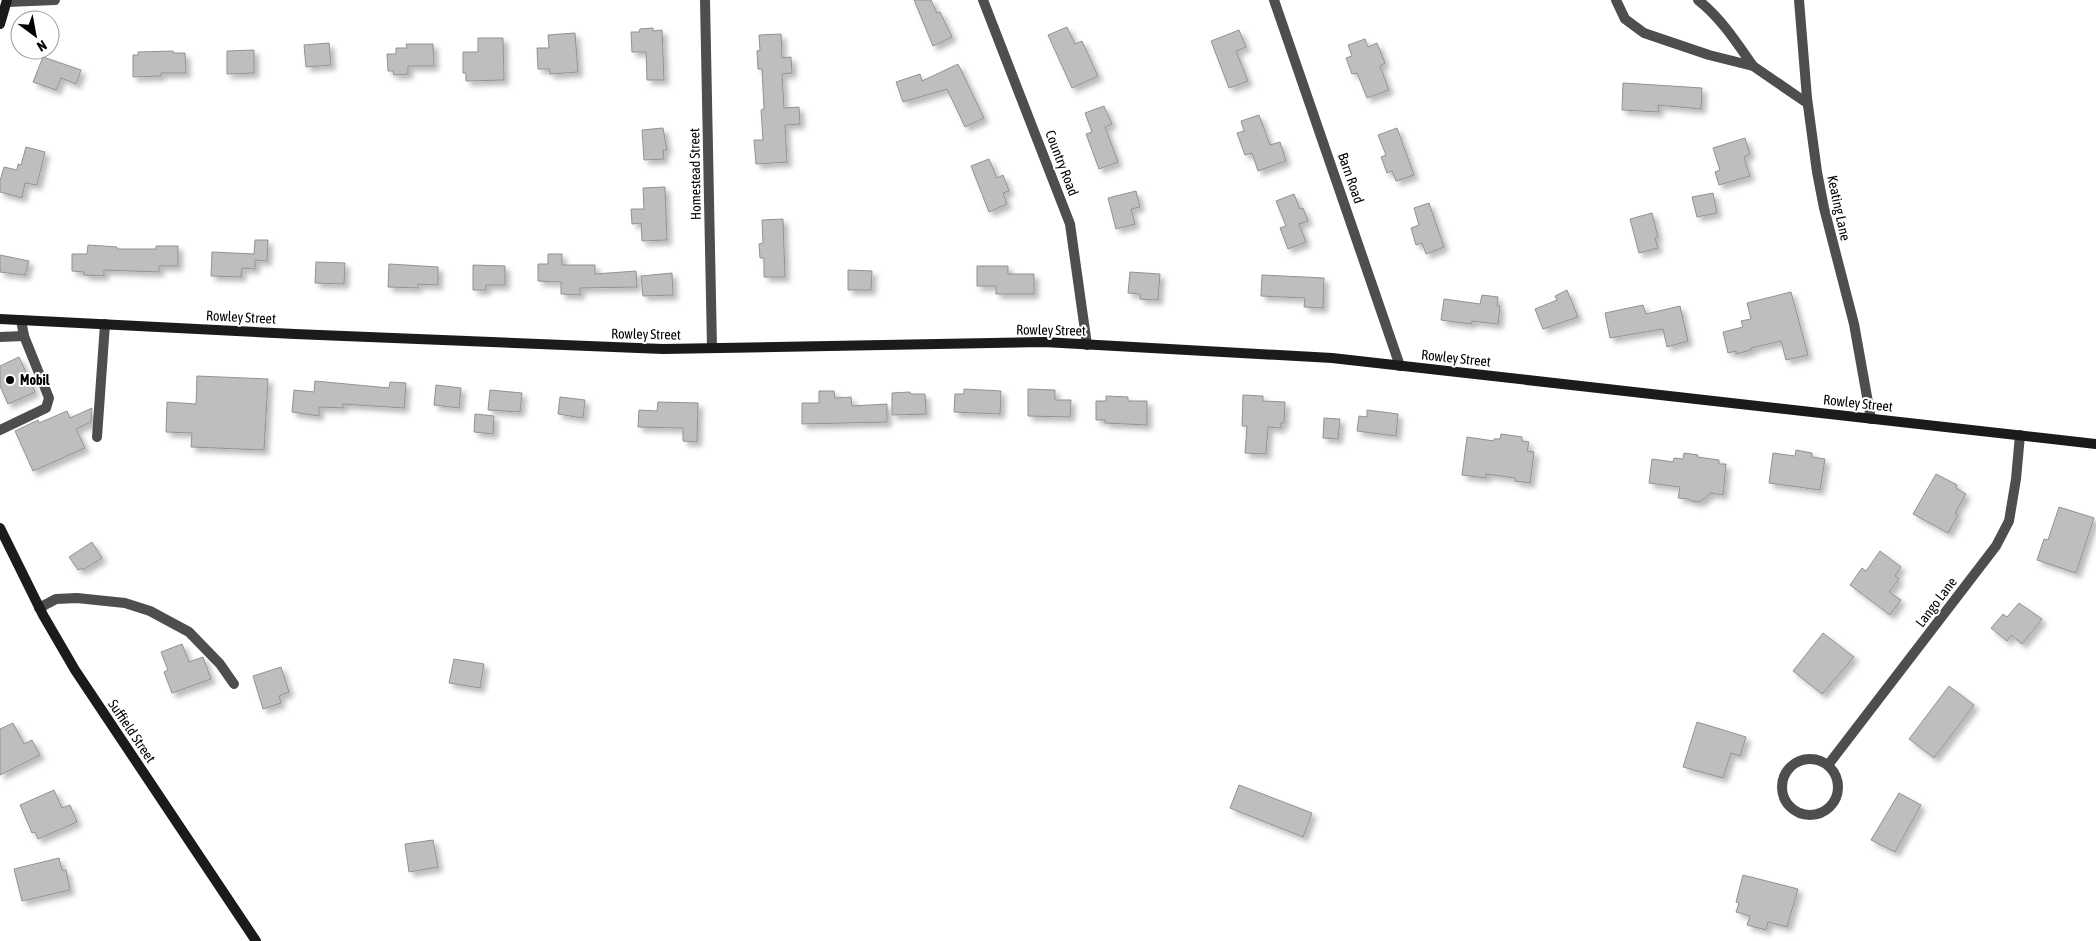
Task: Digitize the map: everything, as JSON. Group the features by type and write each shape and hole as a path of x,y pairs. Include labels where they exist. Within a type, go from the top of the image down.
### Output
{"street":[{"path":"0,24 7,1 55,0"},
{"name":"Homestead Street","path":"705,0 712,348"},
{"name":"Country Road","path":"983,0 1070,224 1086,345"},
{"name":"Barn Road","path":"1274,0 1400,366"},
{"path":"1616,0 1626,19 1644,33 1709,56 1753,66"},
{"path":"1698,0 1710,9 1753,66 1807,103"},
{"name":"Keating Lane","path":"1799,0 1807,103 1824,208 1854,324 1871,418"},
{"name":"Rowley Street","path":"0,319 663,349 1044,342 1332,358 2096,444"},
{"path":"0,430 46,408 49,398 24,336 21,320"},
{"path":"97,437 105,324"},
{"path":"0,337 24,336"},
{"name":"Lango Lane","path":"1828,765 1996,546 2009,521 2020,435"},
{"name":"Suffield Street","path":"0,528 39,608 94,701 180,825 256,941"},
{"path":"39,608 56,598 78,598 125,603 150,611 189,632 220,664 234,684"},
{"path":"1812,759 1828,765 1835,773 1838,782 1835,801 1821,813 1811,815 1801,814 1793,809 1786,802 1782,785 1789,769 1803,760 1812,759"}],"building":[{"path":"914,0 931,0 937,13 940,12 952,37 933,46"},
{"path":"1067,27 1075,44 1082,41 1098,76 1072,88 1048,35"},
{"path":"653,28 653,31 662,30 664,80 647,80 646,52 632,52 631,32"},
{"path":"1239,30 1246,47 1236,51 1248,81 1229,88 1211,41"},
{"path":"575,33 578,72 550,74 549,69 538,69 537,48 549,48 548,35"},
{"path":"781,34 782,58 791,57 792,73 782,74 784,108 799,107 800,124 785,125 787,162 756,164 754,140 763,140 761,110 764,109 762,69 758,69 757,51 760,50 759,35"},
{"path":"478,38 503,38 504,80 466,81 466,73 463,73 463,52 478,52"},
{"path":"1365,39 1368,47 1377,43 1385,63 1380,66 1389,90 1367,98 1357,73 1352,74 1346,58 1352,56 1348,45"},
{"path":"329,43 331,65 306,67 304,45"},
{"path":"406,44 433,44 434,66 408,66 408,74 394,75 393,71 388,71 387,54 396,54 396,48 407,48"},
{"path":"254,50 254,73 227,74 227,51"},
{"path":"173,51 173,53 185,53 186,73 161,73 161,76 133,77 133,55 138,55 138,52"},
{"path":"42,60 52,60 81,70 76,84 61,78 56,90 33,82"},
{"path":"958,64 984,118 965,127 947,89 903,102 896,82 920,74 922,81"},
{"path":"1623,83 1702,88 1701,109 1658,105 1659,112 1622,110"},
{"path":"1104,106 1112,124 1105,127 1118,162 1099,169 1086,134 1092,132 1085,113"},
{"path":"1259,115 1270,145 1280,142 1286,161 1258,171 1252,153 1245,155 1237,133 1244,131 1241,121"},
{"path":"663,128 667,150 663,150 664,159 644,160 642,130"},
{"path":"1397,128 1414,175 1396,181 1392,171 1387,173 1381,157 1386,155 1378,135"},
{"path":"1745,138 1750,154 1744,157 1750,176 1719,185 1715,172 1720,170 1713,148"},
{"path":"26,147 45,152 37,185 25,183 22,198 0,192 0,181 4,167 17,170 18,164 21,165"},
{"path":"989,159 997,178 1003,175 1009,191 1003,193 1007,204 989,212 971,166"},
{"path":"665,187 667,240 642,241 641,223 632,224 631,209 644,209 643,188"},
{"path":"1136,191 1140,207 1131,209 1135,224 1116,229 1108,198"},
{"path":"1713,193 1717,213 1697,217 1692,197"},
{"path":"1294,194 1300,209 1303,208 1308,221 1299,224 1306,242 1288,249 1280,228 1286,226 1276,201"},
{"path":"1429,203 1444,247 1426,254 1422,243 1416,245 1411,228 1419,225 1414,208"},
{"path":"1652,213 1658,237 1655,238 1658,248 1639,253 1630,219"},
{"path":"783,219 785,277 764,277 764,258 760,258 759,244 763,243 762,220"},
{"path":"255,240 268,240 267,261 255,260 255,269 242,268 241,277 211,276 212,252 254,254"},
{"path":"88,245 117,247 117,249 156,249 156,246 178,246 178,266 159,266 159,272 104,270 104,276 84,275 84,272 72,271 72,254 87,254"},
{"path":"548,254 562,254 562,265 595,265 595,274 636,271 637,287 580,288 580,295 561,294 561,282 538,281 538,264 548,264"},
{"path":"0,255 29,261 25,275 0,272"},
{"path":"316,262 345,263 344,284 315,283"},
{"path":"389,264 438,267 438,285 418,284 418,288 388,287"},
{"path":"473,265 505,266 505,285 486,285 486,290 473,290"},
{"path":"977,266 1008,266 1008,274 1034,274 1034,294 996,294 996,286 977,286"},
{"path":"848,270 872,271 871,290 848,290"},
{"path":"1130,272 1160,274 1158,300 1140,299 1140,294 1128,293"},
{"path":"672,273 673,295 643,296 641,276"},
{"path":"1262,275 1324,278 1323,308 1304,307 1305,298 1261,296"},
{"path":"1567,290 1578,317 1543,329 1535,309 1557,300 1555,296"},
{"path":"1791,292 1808,355 1786,360 1781,341 1751,348 1751,350 1736,354 1736,351 1728,353 1723,332 1743,327 1741,321 1751,319 1747,303"},
{"path":"1482,295 1498,297 1497,306 1500,306 1498,324 1472,321 1471,324 1441,320 1444,299 1480,304"},
{"path":"1643,305 1646,314 1680,306 1688,341 1667,347 1663,329 1610,338 1605,313"},
{"path":"19,357 35,392 8,404 0,386 0,366"},
{"path":"197,376 268,379 264,450 191,447 192,433 166,432 167,402 196,404"},
{"path":"315,381 389,388 390,382 406,383 404,408 343,404 343,408 319,407 319,416 292,412 294,390 314,392"},
{"path":"436,385 461,388 459,408 434,405"},
{"path":"964,389 1001,391 1000,414 954,412 955,394 964,394"},
{"path":"1028,389 1055,390 1055,400 1071,400 1070,417 1028,416"},
{"path":"490,390 522,393 520,412 488,410"},
{"path":"819,391 834,391 835,398 851,397 852,406 887,404 887,422 802,424 802,403 819,403"},
{"path":"910,392 911,394 925,394 926,414 892,415 892,393"},
{"path":"1243,395 1263,396 1263,401 1285,402 1284,423 1281,423 1281,428 1268,427 1266,454 1245,453 1247,426 1242,426"},
{"path":"1106,396 1128,397 1128,401 1147,401 1147,425 1105,423 1105,420 1096,420 1096,401 1106,401"},
{"path":"560,397 585,400 583,418 558,414"},
{"path":"658,402 698,403 697,442 683,441 683,428 638,427 639,410 657,411"},
{"path":"92,408 91,422 76,429 85,448 33,471 15,431 38,420 39,423 67,411 70,418"},
{"path":"1367,410 1398,414 1396,436 1357,431 1359,416 1367,417"},
{"path":"475,414 494,416 493,434 474,432"},
{"path":"1324,418 1340,419 1338,439 1323,438"},
{"path":"1501,434 1522,437 1522,441 1529,442 1527,451 1534,452 1530,483 1515,481 1515,478 1486,474 1486,478 1462,475 1467,437 1494,441 1494,439 1500,439"},
{"path":"1796,450 1812,453 1812,457 1825,459 1820,490 1769,483 1773,453 1795,456"},
{"path":"1684,453 1719,460 1719,464 1726,464 1723,495 1711,493 1700,502 1691,501 1678,498 1680,487 1649,483 1652,459 1673,462 1674,458 1683,459"},
{"path":"1936,474 1957,485 1956,488 1966,494 1955,513 1958,515 1948,533 1913,514"},
{"path":"2059,507 2094,518 2076,573 2037,560 2044,539 2048,540"},
{"path":"92,542 102,558 83,570 82,568 78,570 69,557"},
{"path":"1880,551 1901,567 1895,576 1899,579 1889,592 1901,600 1890,615 1850,585 1862,568 1866,571"},
{"path":"2019,603 2042,619 2022,644 2011,635 2007,641 1991,628 2003,614 2007,617"},
{"path":"1823,633 1854,657 1822,694 1793,671"},
{"path":"182,644 189,662 203,657 211,679 172,693 164,672 168,670 161,652"},
{"path":"454,659 484,664 480,688 449,683"},
{"path":"281,667 289,692 279,696 281,703 263,709 253,676"},
{"path":"1949,686 1974,705 1934,758 1909,739"},
{"path":"1697,722 1746,737 1740,756 1731,753 1723,778 1683,767"},
{"path":"13,723 24,744 32,740 40,755 0,775 0,729"},
{"path":"1239,785 1312,813 1303,837 1230,808"},
{"path":"54,790 62,808 70,805 77,822 38,839 35,832 32,833 20,805"},
{"path":"1899,793 1921,805 1895,852 1871,840"},
{"path":"433,840 438,867 409,872 405,844"},
{"path":"59,858 62,870 66,870 70,890 22,901 14,869"},
{"path":"1743,875 1798,889 1787,927 1768,922 1766,930 1747,925 1750,916 1736,912 1739,903 1736,902"}],"place":[{"name":"Mobil","path":"10,380"}]}
